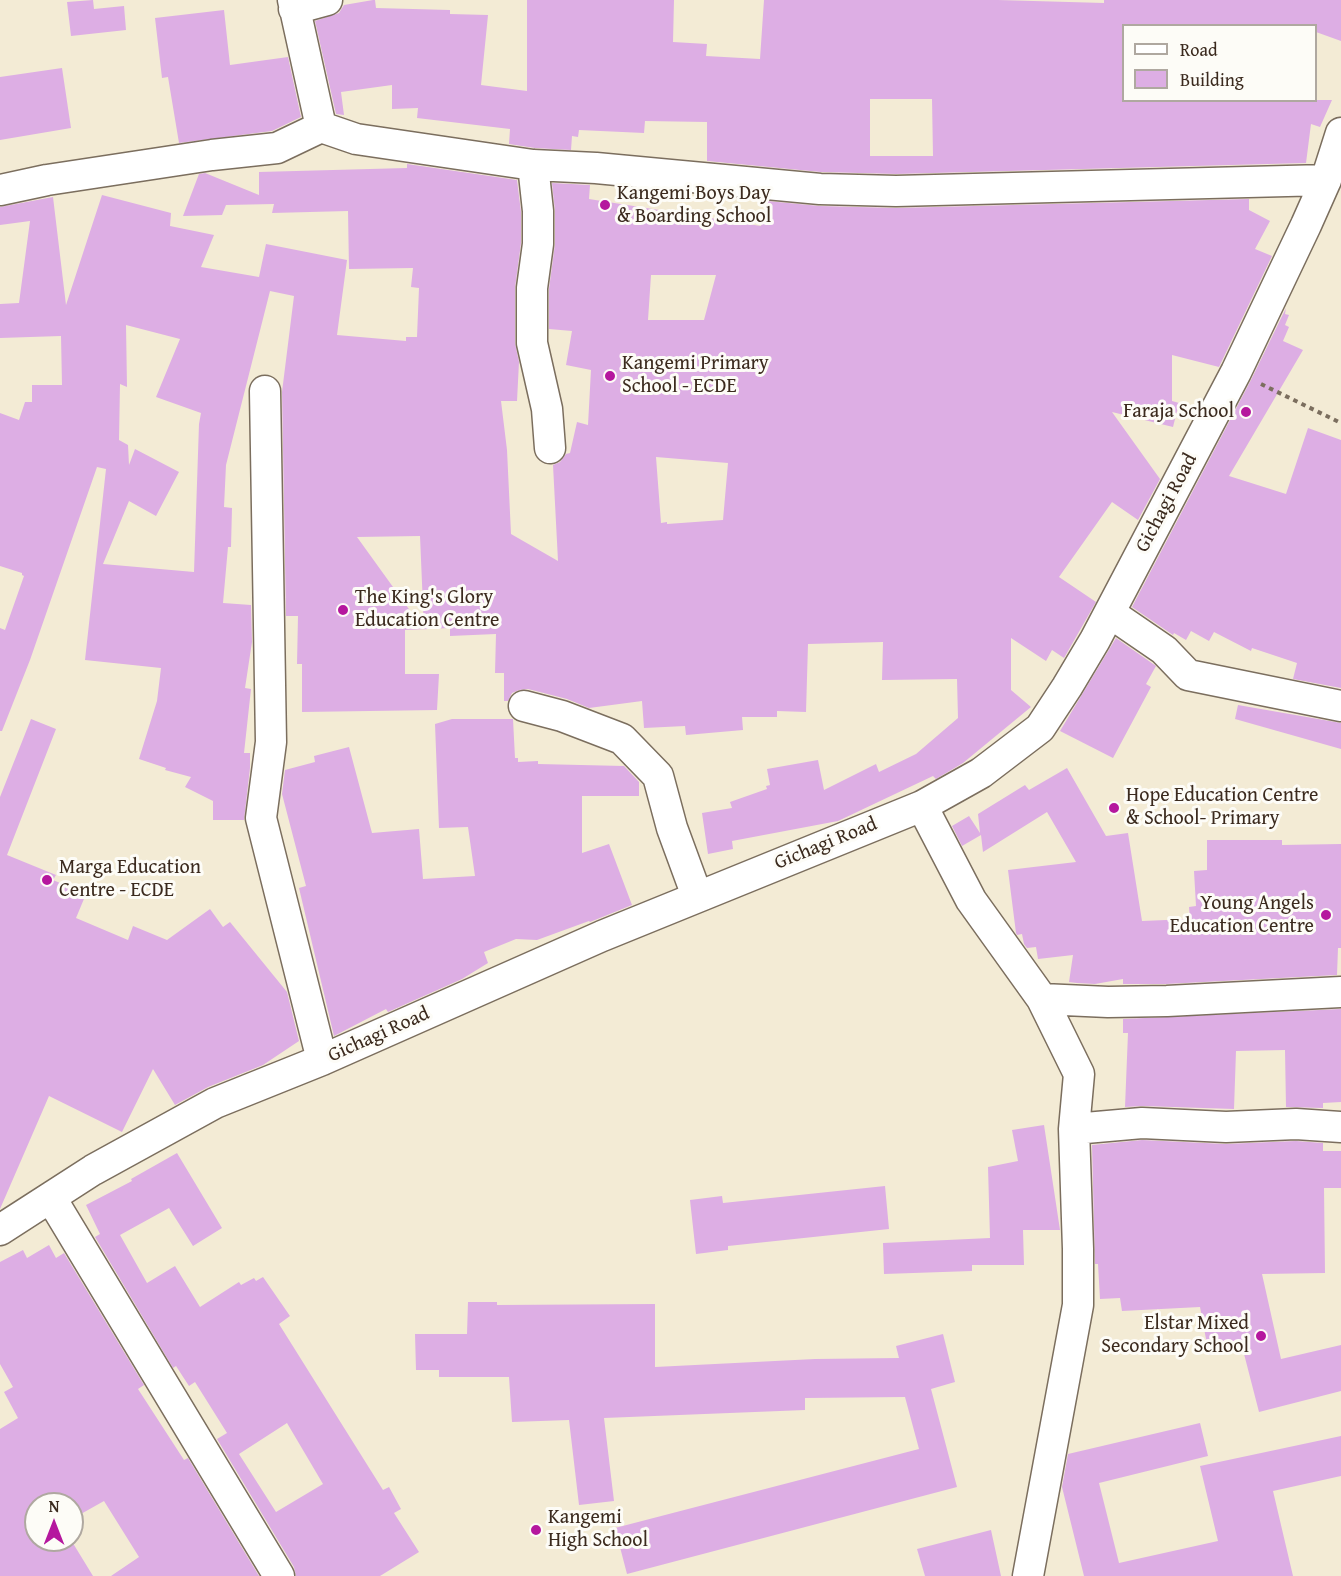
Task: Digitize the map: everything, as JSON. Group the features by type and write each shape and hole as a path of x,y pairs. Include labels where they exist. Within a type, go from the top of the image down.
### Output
{"street":[{"path":"321,127 293,4 327,0"},
{"path":"0,190 47,180 277,147 321,127 356,139 533,165 596,168 820,189 896,191 1326,180"},
{"name":"Gichagi Road","path":"0,1230 93,1170 215,1103 322,1060 697,896 922,806 981,773 1040,728 1110,613 1236,372 1326,180 1341,133"},
{"path":"533,165 538,211 538,244 532,288 532,343 548,409 550,448"},
{"path":"265,391 271,742 261,818 322,1060"},
{"path":"1110,613 1164,650 1188,675 1341,706"},
{"path":"524,706 562,716 622,739 658,776 672,828 697,896"},
{"path":"922,806 971,900 1042,999 1078,1074 1074,1129 1078,1305 1028,1576"},
{"path":"1042,999 1108,1002 1167,1001 1341,992"},
{"path":"1074,1129 1142,1123 1226,1126 1296,1124 1341,1127"},
{"path":"51,1198 279,1576"}],"path":[{"path":"1236,372 1341,423"}],"building":[{"path":"93,0 94,9 124,6 126,30 71,36 67,2"},
{"path":"375,0 376,8 450,10 450,14 488,15 481,85 527,91 527,0 674,0 673,42 707,44 706,56 760,59 764,0 998,0 1104,3 1104,0 1341,0 1341,41 1317,32 1317,24 1122,24 1122,102 1317,102 1317,100 1332,100 1320,127 1311,124 1306,163 896,174 821,172 707,161 707,122 645,121 644,133 579,130 578,137 572,136 571,150 509,144 510,129 417,118 418,108 392,109 392,85 341,92 344,115 336,114 315,21 339,13 344,5","holes":["870,99 932,99 933,156 870,156"]},
{"path":"224,10 230,65 288,57 301,117 272,131 179,143 168,77 162,78 155,18"},
{"path":"62,68 71,128 0,140 0,77"},
{"path":"407,164 517,180 521,212 521,243 515,288 515,343 519,362 517,401 501,401 507,450 511,534 558,561 553,465 570,453 577,422 588,425 591,370 566,365 572,331 549,329 549,289 555,244 552,183 590,185 589,199 761,226 767,201 820,206 896,208 1249,199 1249,210 1270,221 1255,249 1272,256 1219,367 1172,355 1172,401 1179,403 1173,427 1112,412 1160,479 1138,520 1112,502 1059,577 1096,602 1064,658 1052,650 1046,661 1011,638 1011,690 1031,707 963,763 936,779 933,776 838,821 732,841 733,849 708,854 702,813 732,808 730,802 767,789 766,786 770,785 767,769 818,760 824,790 876,764 879,772 916,754 958,718 957,679 882,680 883,642 808,644 806,712 777,711 777,717 742,717 743,730 686,735 685,726 644,728 642,701 589,708 567,699 528,689 512,693 508,701 504,701 504,673 495,673 496,634 450,636 450,628 424,629 420,536 357,537 423,629 405,630 405,674 439,674 437,710 302,712 302,664 297,664 298,616 286,616 282,392 294,296 270,291 226,465 224,507 232,508 231,547 228,547 223,603 251,605 252,642 245,688 251,689 244,753 250,753 250,768 244,820 213,820 213,801 185,787 191,777 165,770 166,768 139,759 157,701 161,668 85,660 106,469 97,467 30,660 2,731 0,731 0,628 5,630 24,576 22,573 0,566 0,413 19,420 25,402 32,402 32,385 62,385 61,336 0,338 0,304 19,303 30,221 0,225 0,207 53,197 66,305 102,195 171,213 170,226 214,235 201,267 259,277 266,244 347,260 337,335 406,341 406,337 417,337 419,288 411,287 413,268 349,269 348,211 272,213 274,204 226,205 222,215 183,216 199,174 205,173 259,195 259,172 407,168","holes":["651,275 716,275 704,320 648,320","126,325 180,339 156,397 201,413 194,572 103,564 129,501 156,516 179,472 135,449 129,465 128,445 119,440 120,384 127,387","656,457 728,463 723,520 661,523"]},
{"path":"1286,308 1285,314 1289,315 1285,325 1289,327 1283,341 1303,350 1229,476 1286,494 1308,428 1341,440 1341,688 1293,679 1297,663 1252,648 1251,651 1214,632 1209,641 1191,631 1186,640 1174,633 1173,635 1132,607 1251,380"},
{"path":"1116,638 1156,666 1146,684 1151,687 1113,758 1060,731"},
{"path":"1238,705 1341,723 1341,749 1235,719"},
{"path":"31,719 56,729 7,855 56,875 53,880 86,894 76,918 128,940 133,926 167,940 210,909 223,927 230,922 287,992 299,1041 263,1065 208,1087 175,1105 153,1069 122,1132 49,1096 0,1209 0,797"},
{"path":"452,719 513,719 515,758 518,758 518,762 624,766 639,782 639,796 582,796 582,853 609,844 632,905 537,940 516,939 484,952 488,963 462,979 388,1012 386,1009 334,1036 299,888 306,886 282,794 285,770 315,762 314,756 349,747 372,833 419,829 423,879 475,876 468,827 439,828 435,724"},
{"path":"1067,768 1106,836 1128,833 1142,921 1190,919 1189,907 1196,906 1194,871 1207,870 1207,840 1282,840 1282,845 1341,844 1341,948 1338,948 1337,975 1166,984 1123,984 1123,979 1095,984 1069,982 1073,955 1038,959 1036,947 1027,948 1022,934 1017,935 1016,933 1008,870 1076,862 1047,812 983,852 981,835 962,846 952,826 969,816 980,833 978,814 1025,785 1029,790"},
{"path":"1341,1009 1341,1102 1323,1103 1323,1108 1286,1107 1285,1050 1236,1051 1234,1109 1125,1107 1128,1033 1123,1033 1123,1019"},
{"path":"1044,1125 1060,1230 1023,1230 1024,1265 972,1265 972,1271 884,1274 883,1243 990,1238 988,1167 1018,1161 1012,1130"},
{"path":"1142,1140 1225,1144 1296,1141 1323,1143 1323,1151 1341,1151 1341,1188 1324,1188 1325,1273 1262,1274 1281,1359 1341,1345 1341,1391 1259,1412 1243,1350 1209,1355 1200,1307 1122,1311 1120,1298 1100,1299 1098,1264 1095,1264 1092,1145"},
{"path":"177,1153 222,1228 193,1246 169,1208 120,1235 147,1283 175,1266 200,1307 239,1282 241,1285 254,1278 256,1281 263,1277 290,1316 279,1324 383,1490 389,1487 401,1509 394,1513 419,1552 380,1576 296,1576 294,1567 217,1439 227,1433 195,1382 189,1386 176,1366 173,1368 95,1237 100,1234 86,1205 132,1181 131,1179","holes":["287,1423 323,1484 276,1512 239,1454"]},
{"path":"885,1186 889,1229 728,1246 728,1250 696,1254 690,1200 722,1196 723,1203"},
{"path":"49,1245 56,1258 64,1253 144,1385 138,1389 184,1460 188,1458 259,1576 111,1576 139,1557 104,1501 84,1512 84,1492 24,1492 24,1552 78,1552 93,1576 0,1576 0,1429 18,1418 4,1392 13,1387 0,1364 0,1262 23,1250 27,1258"},
{"path":"468,1302 497,1302 497,1305 655,1304 655,1367 815,1359 899,1358 896,1346 943,1334 955,1382 931,1389 957,1487 627,1574 615,1528 919,1449 905,1397 805,1398 805,1410 604,1418 614,1501 579,1505 569,1420 512,1422 509,1377 439,1377 439,1370 416,1370 415,1334 467,1334"},
{"path":"1200,1423 1208,1456 1099,1483 1119,1563 1218,1541 1200,1466 1341,1436 1341,1476 1273,1491 1293,1576 1084,1576 1062,1487 1068,1454"},
{"path":"991,1530 1001,1576 925,1576 917,1549"}],"place":[{"name":"Kangemi Boys Day & Boarding School","path":"605,205"},
{"name":"Kangemi Primary School - ECDE","path":"610,376"},
{"name":"Faraja School","path":"1246,412"},
{"name":"The King's Glory Education Centre","path":"343,610"},
{"name":"Hope Education Centre & School- Primary","path":"1114,808"},
{"name":"Marga Education Centre - ECDE","path":"47,880"},
{"name":"Young Angels Education Centre","path":"1326,915"},
{"name":"Elstar Mixed Secondary School","path":"1261,1336"},
{"name":"Kangemi High School","path":"536,1530"}]}
